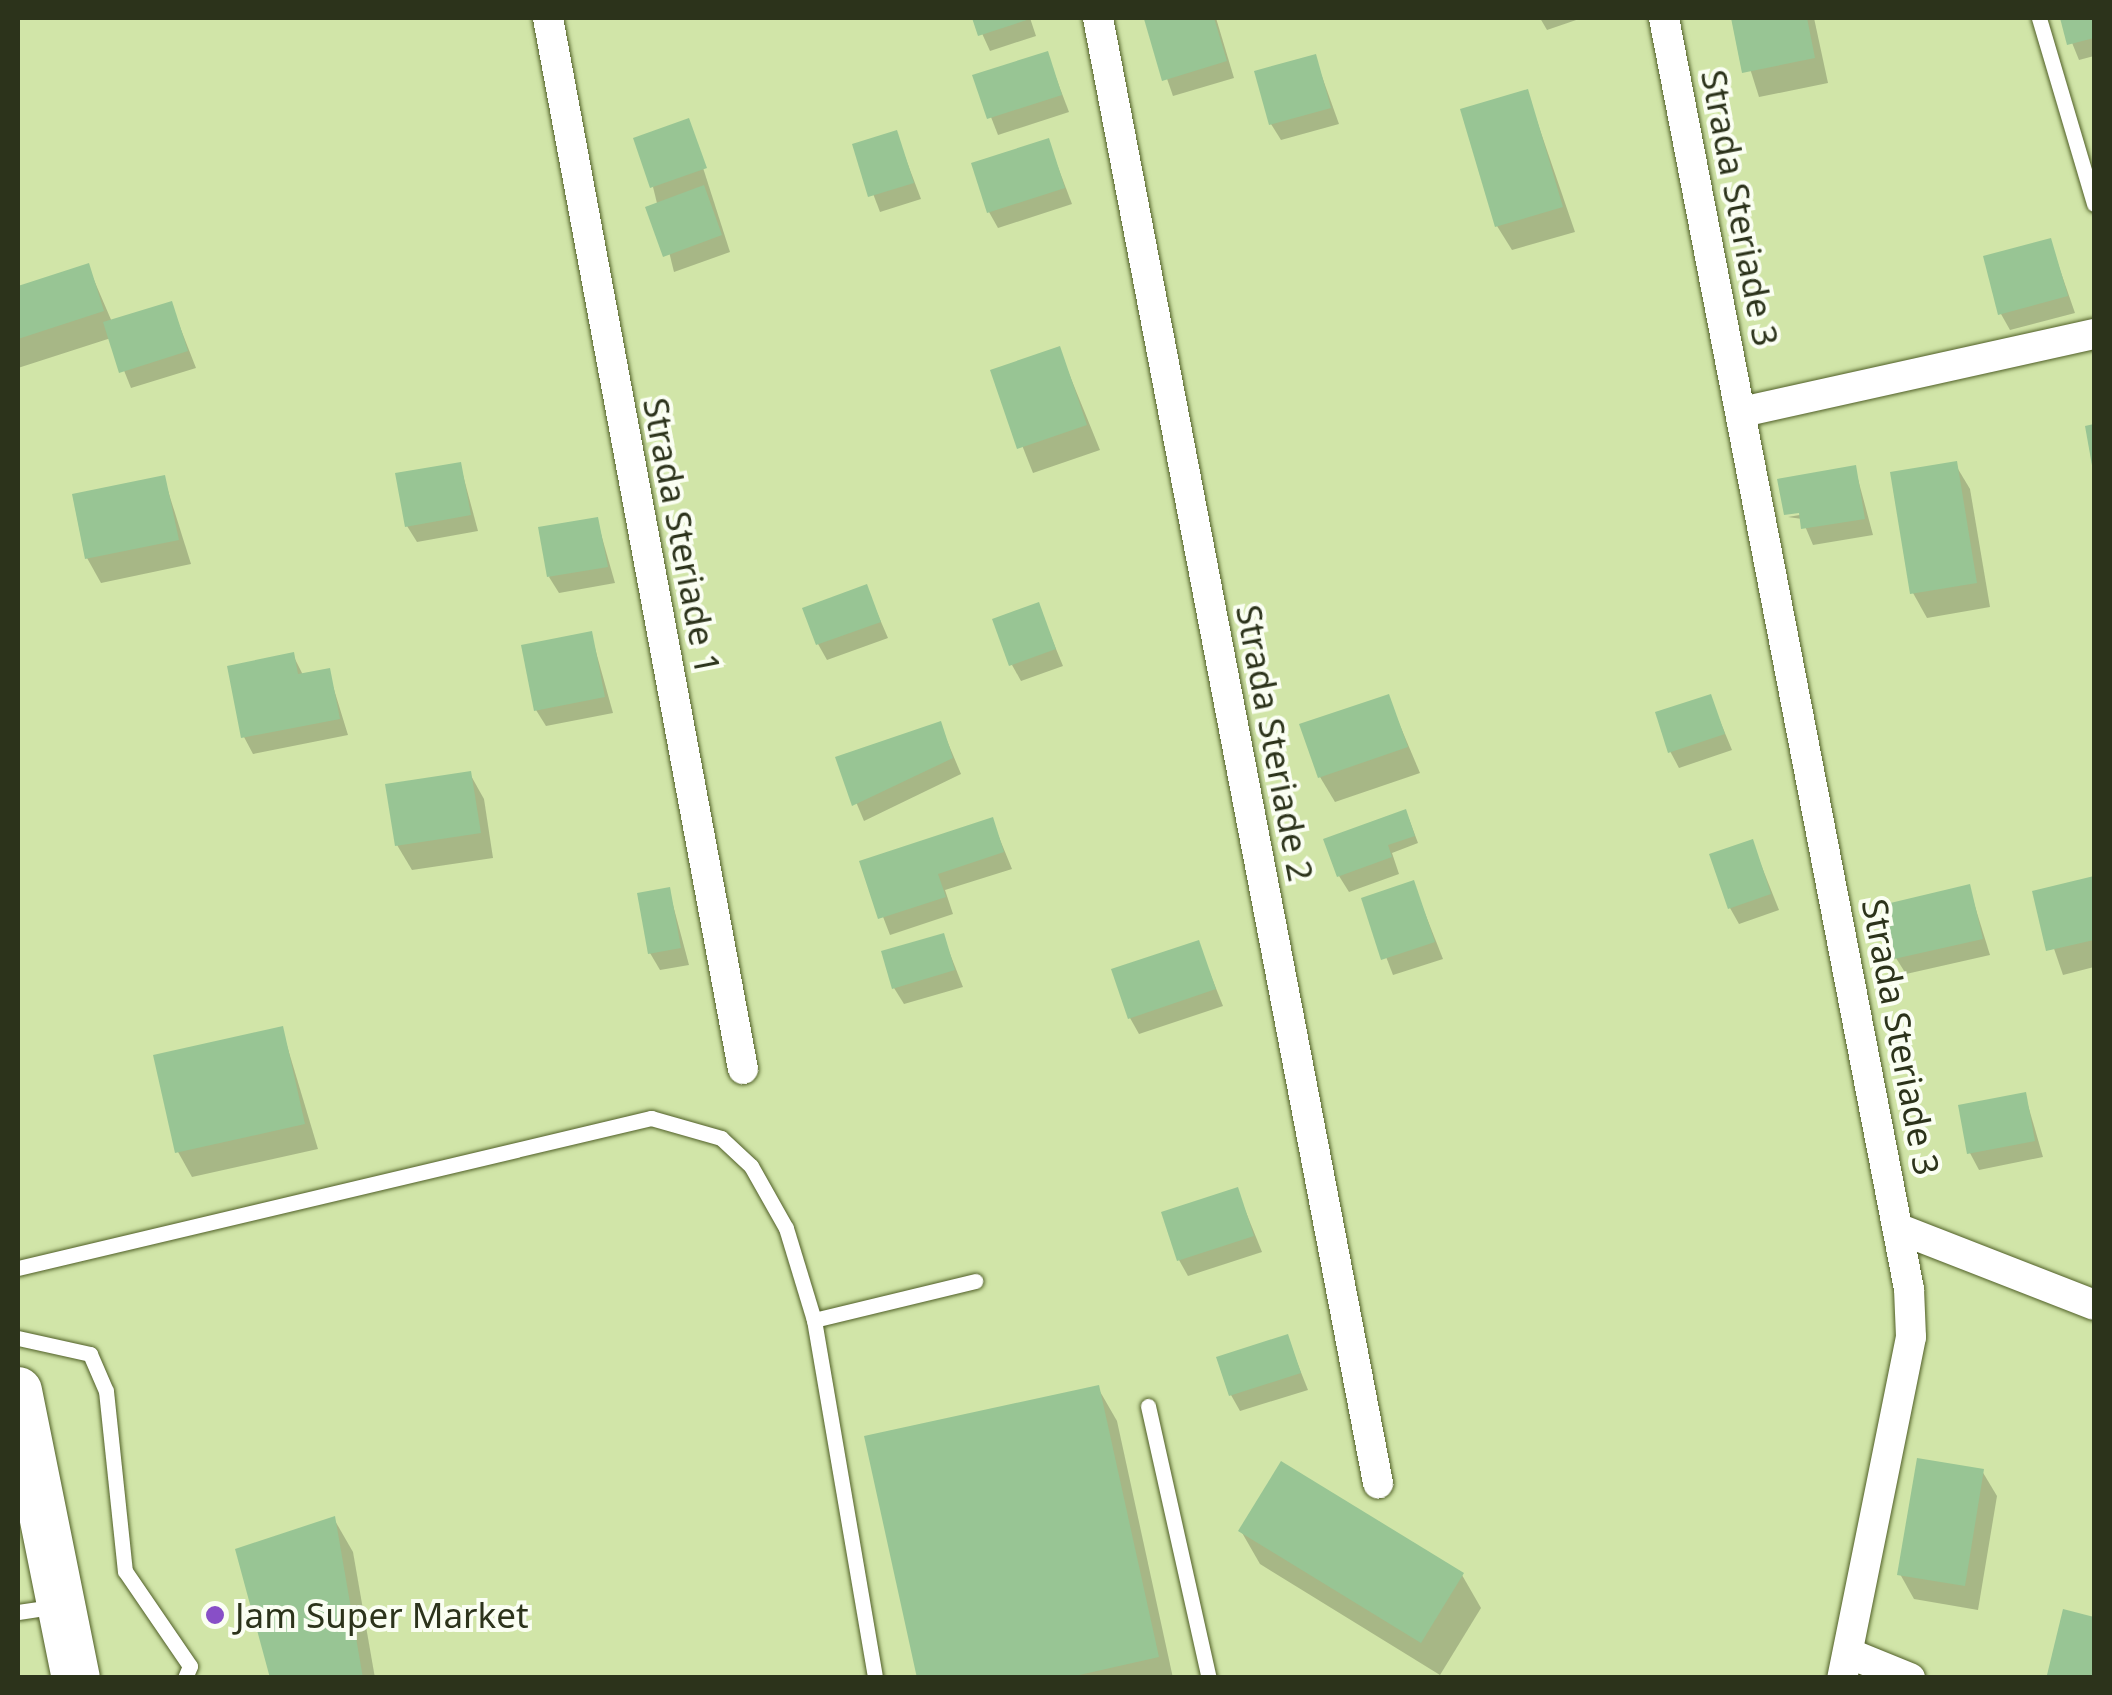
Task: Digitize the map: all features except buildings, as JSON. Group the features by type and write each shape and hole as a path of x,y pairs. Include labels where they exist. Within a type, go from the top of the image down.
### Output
{"main road":[{"path":"18,1391 40,1609 76,1678"}],"street":[{"name":"Strada Steriade 1","path":"548,18 743,1069"},
{"name":"Strada Steriade 2","path":"1098,18 1378,1483"},
{"name":"Strada Steriade 3","path":"1664,18 1902,1230 1911,1337 1845,1665"},
{"path":"1742,412 2094,334"},
{"path":"1902,1230 2094,1305"},
{"path":"1845,1665 1910,1678"}],"lane":[{"path":"2039,18 2094,204"},
{"path":"18,1268 651,1118 722,1138 751,1166 786,1228 814,1320 875,1678"},
{"path":"814,1320 975,1281"},
{"path":"18,1338 90,1354 106,1391 125,1571 187,1672 206,1678"},
{"path":"1148,1406 1208,1678"}],"place":[{"name":"Jam Super Market","path":"215,1615"}]}
